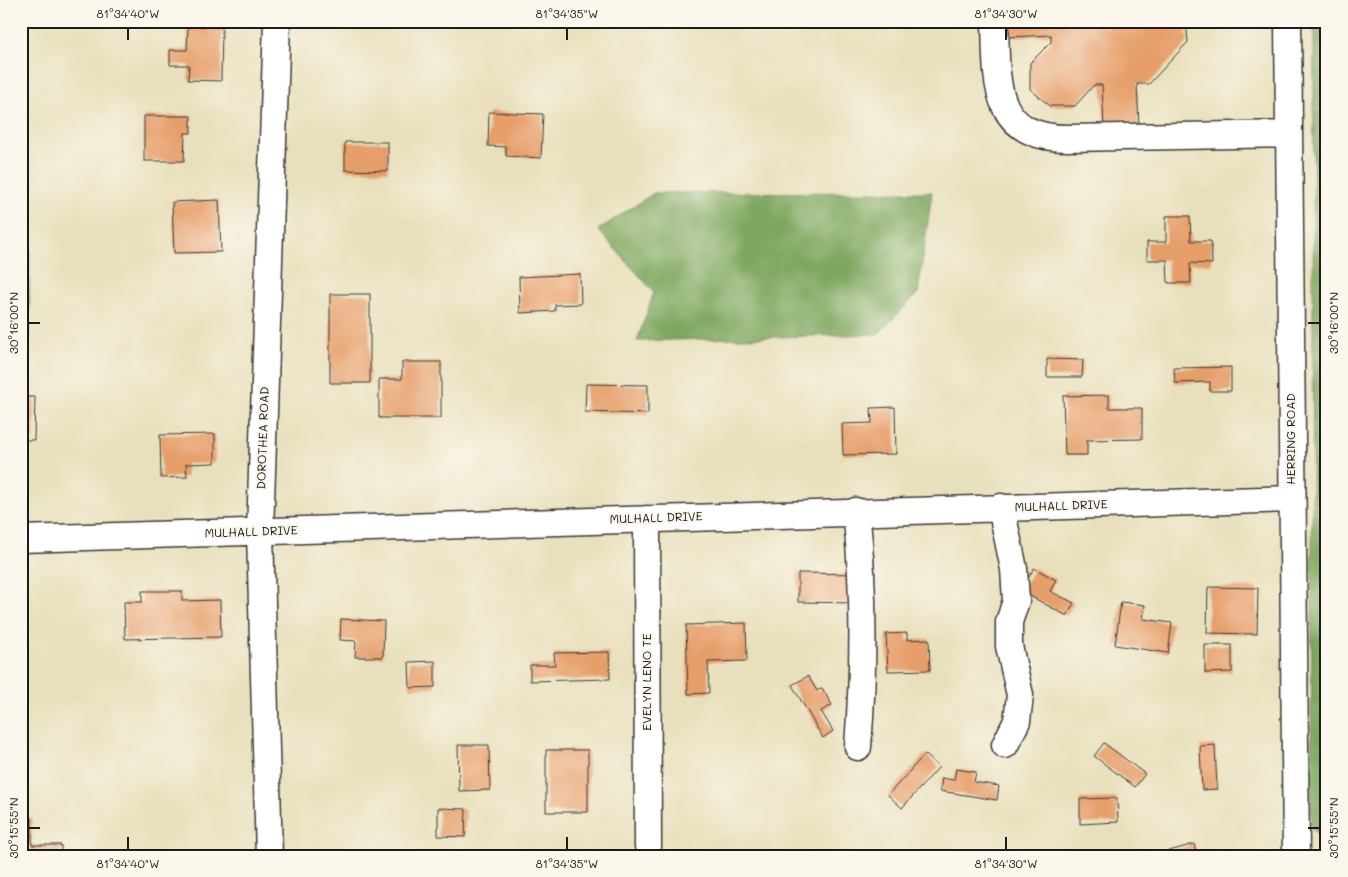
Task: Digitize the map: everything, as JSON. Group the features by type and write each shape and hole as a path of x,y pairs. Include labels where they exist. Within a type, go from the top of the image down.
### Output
{"street":[{"name":"DOROTHEA ROAD","path":"269,856 260,532 277,21"},
{"path":"995,21 998,88 1004,104 1012,117 1038,135 1068,138 1289,134"},
{"name":"HERRING ROAD","path":"1288,21 1291,499 1296,856"},
{"name":"MULHALL DRIVE","path":"21,539 856,511 1291,499"},
{"path":"1001,507 1014,569 1016,601 1009,622 1009,646 1020,696 1017,721 1005,745"},
{"path":"856,511 861,558 864,626 858,747"},
{"name":"EVELYN LENO TE","path":"647,519 648,846"}],"green space":[{"path":"1314,21 1327,21 1327,842 1311,828"},
{"path":"932,192 918,293 878,334 637,341 654,292 598,230 654,193"},
{"path":"21,193 30,193 29,353 21,354"}],"building":[{"path":"1007,21 1186,21 1188,42 1149,84 1137,84 1139,126 1104,126 1102,85 1094,85 1075,106 1050,106 1030,89 1030,63 1051,42 1051,35 1008,37"},
{"path":"188,26 222,27 221,81 188,80 189,65 170,65 170,50 187,50"},
{"path":"489,112 543,114 541,158 506,156 506,147 488,146"},
{"path":"144,116 191,116 191,133 185,133 184,161 144,161"},
{"path":"345,142 388,142 388,171 345,170"},
{"path":"219,200 221,252 174,253 172,202"},
{"path":"1166,216 1190,216 1191,241 1211,241 1212,264 1190,263 1191,283 1168,283 1167,260 1147,260 1147,242 1166,242"},
{"path":"580,274 581,304 555,305 555,311 520,313 519,277"},
{"path":"330,294 370,294 370,383 330,383"},
{"path":"1047,359 1083,360 1082,377 1047,377"},
{"path":"402,362 441,362 441,418 379,418 379,379 402,379"},
{"path":"1231,367 1231,391 1210,391 1210,382 1175,383 1174,368"},
{"path":"586,384 648,385 648,414 585,412"},
{"path":"1109,395 1109,408 1142,408 1142,439 1087,440 1087,455 1065,455 1063,396"},
{"path":"21,397 35,397 34,440 21,440"},
{"path":"895,407 896,454 843,455 842,424 872,423 871,408"},
{"path":"215,434 215,463 186,464 187,477 161,478 160,435"},
{"path":"1034,568 1056,580 1050,591 1074,603 1067,616 1021,591"},
{"path":"798,573 855,574 854,603 798,602"},
{"path":"1208,587 1258,588 1257,634 1207,633"},
{"path":"142,591 182,591 182,601 220,600 221,637 125,639 124,602 142,602"},
{"path":"1121,602 1145,605 1143,619 1172,623 1168,653 1115,645"},
{"path":"341,619 384,621 383,657 355,657 356,641 340,640"},
{"path":"746,623 747,661 708,662 709,693 688,694 686,625"},
{"path":"907,633 907,640 929,639 930,670 888,671 886,634"},
{"path":"1205,645 1232,645 1232,672 1205,673"},
{"path":"609,652 610,679 530,681 530,665 555,665 554,653"},
{"path":"435,661 435,687 410,688 409,662"},
{"path":"808,676 817,691 822,688 832,705 821,711 833,731 823,738 792,685"},
{"path":"1104,743 1145,774 1135,787 1094,756"},
{"path":"458,745 489,745 490,790 459,791"},
{"path":"1215,745 1217,789 1202,790 1200,746"},
{"path":"546,750 588,750 588,812 546,812"},
{"path":"925,754 939,767 902,808 888,795"},
{"path":"956,769 976,772 974,782 999,786 997,800 940,791 942,778 954,780"},
{"path":"1117,798 1118,822 1080,824 1080,799"},
{"path":"438,808 466,809 465,837 438,836"},
{"path":"21,818 32,818 32,845 61,845 61,856 21,856"},
{"path":"1194,844 1197,856 1163,856 1162,853"}]}
